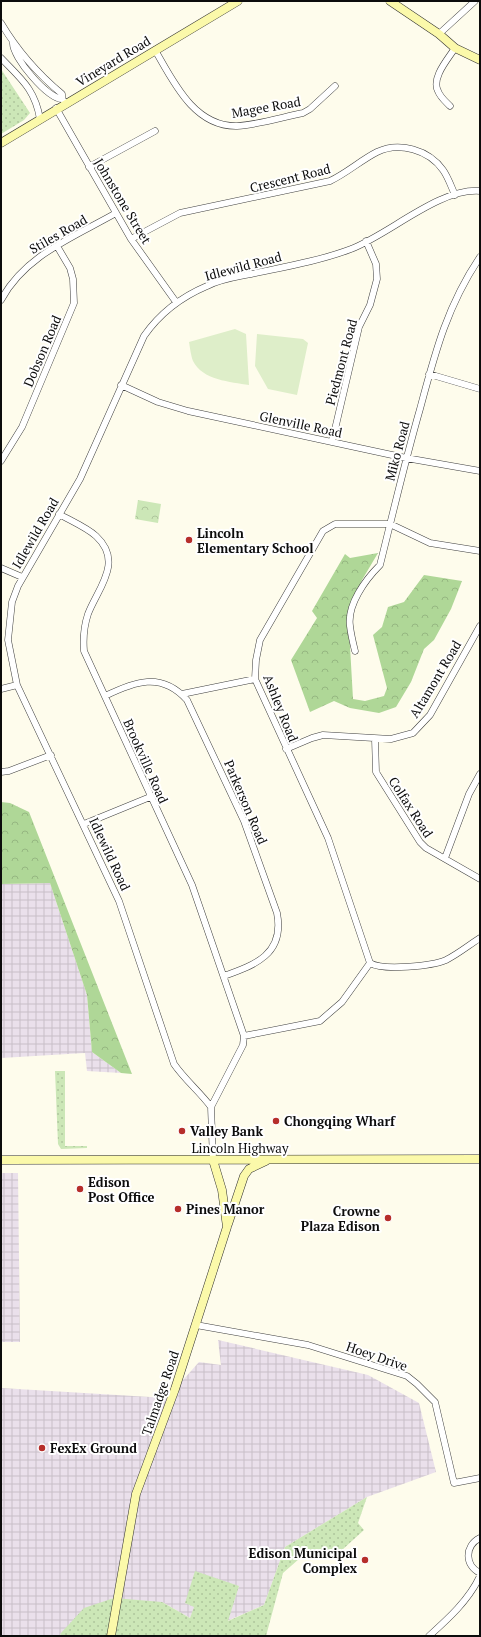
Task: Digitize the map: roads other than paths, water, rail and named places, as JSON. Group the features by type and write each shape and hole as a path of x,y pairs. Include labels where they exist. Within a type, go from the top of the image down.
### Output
{"street":[{"name":"Vineyard Road","path":"1,143 56,108 64,101 238,1"},
{"path":"390,1 439,34 456,48 480,60"},
{"path":"439,34 475,1"},
{"path":"1,23 13,43 41,76 62,94 64,101"},
{"path":"450,106 438,92 436,83 442,69 456,48"},
{"name":"Magee Road","path":"155,50 181,95 190,105 224,125 238,126 303,113 310,109 335,86"},
{"path":"1,58 29,88 37,101 40,118"},
{"name":"Johnstone Street","path":"56,108 131,239 176,302"},
{"path":"89,167 155,131"},
{"name":"Crescent Road","path":"131,239 180,214 330,181 343,175 378,152 389,148 403,147 426,155 442,169 455,195"},
{"name":"Idlewild Road","path":"211,1108 200,1092 174,1064 119,901 52,755 17,685 8,640 12,602 22,577 80,479 144,336 152,324 176,302 208,285 222,280 352,249 433,205 455,195 464,191 480,191"},
{"name":"Stiles Road","path":"1,300 18,274 28,265 57,246 116,214"},
{"name":"Piedmont Road","path":"332,442 360,327 370,305 377,279 376,264 366,241"},
{"name":"Dobson Road","path":"1,461 22,427 74,303 73,279 70,268 57,246"},
{"name":"Miko Road","path":"355,652 350,625 352,606 372,573 380,565 406,458 443,328 456,298 479,260"},
{"path":"429,374 480,389"},
{"name":"Glenville Road","path":"121,385 158,402 188,411 406,458 480,472"},
{"name":"Brookville Road","path":"59,514 94,534 99,539 108,554 110,564 108,572 88,614 84,644 87,658 192,885 244,1036"},
{"name":"Ashley Road","path":"370,963 328,838 255,679 256,660 260,640 322,531 335,524 390,524 430,543 480,551"},
{"path":"1,568 22,577"},
{"name":"Altamont Road","path":"286,748 323,735 375,739 403,737 413,733 430,714 480,626"},
{"path":"105,696 130,684 143,681 159,682 182,694 255,679"},
{"path":"1,689 17,685"},
{"name":"Parkerson Road","path":"182,694 187,700 244,821 278,920 276,938 273,947 265,956 256,964 224,976"},
{"name":"Colfax Road","path":"375,739 376,772 420,842 426,848 480,879"},
{"path":"1,772 9,771 52,755"},
{"path":"445,858 469,794 480,774"},
{"path":"84,824 150,797"},
{"path":"213,1160 211,1108 243,1045 244,1036 320,1021 342,1002 370,963 374,965 393,966 427,965 446,960 480,938"},
{"path":"227,1227 244,1176 249,1169 270,1159"},
{"name":"Lincoln Highway","path":"1,1160 480,1159"},
{"name":"Talmadge Road","path":"111,1636 136,1494 175,1389 227,1227 222,1190 213,1160"},
{"name":"Hoey Drive","path":"196,1325 308,1345 406,1376 422,1388 434,1402 454,1483 480,1478"},
{"path":"429,1636 461,1605 475,1586 480,1575 470,1565 468,1557 470,1548 480,1538"}],"place":[{"name":"Lincoln Elementary School","path":"189,540"},
{"name":"Chongqing Wharf","path":"276,1121"},
{"name":"Valley Bank","path":"182,1131"},
{"name":"Edison Post Office","path":"80,1189"},
{"name":"Pines Manor","path":"178,1209"},
{"name":"Crowne Plaza Edison","path":"388,1218"},
{"name":"FexEx Ground","path":"42,1448"},
{"name":"Edison Municipal Complex","path":"365,1560"}]}
